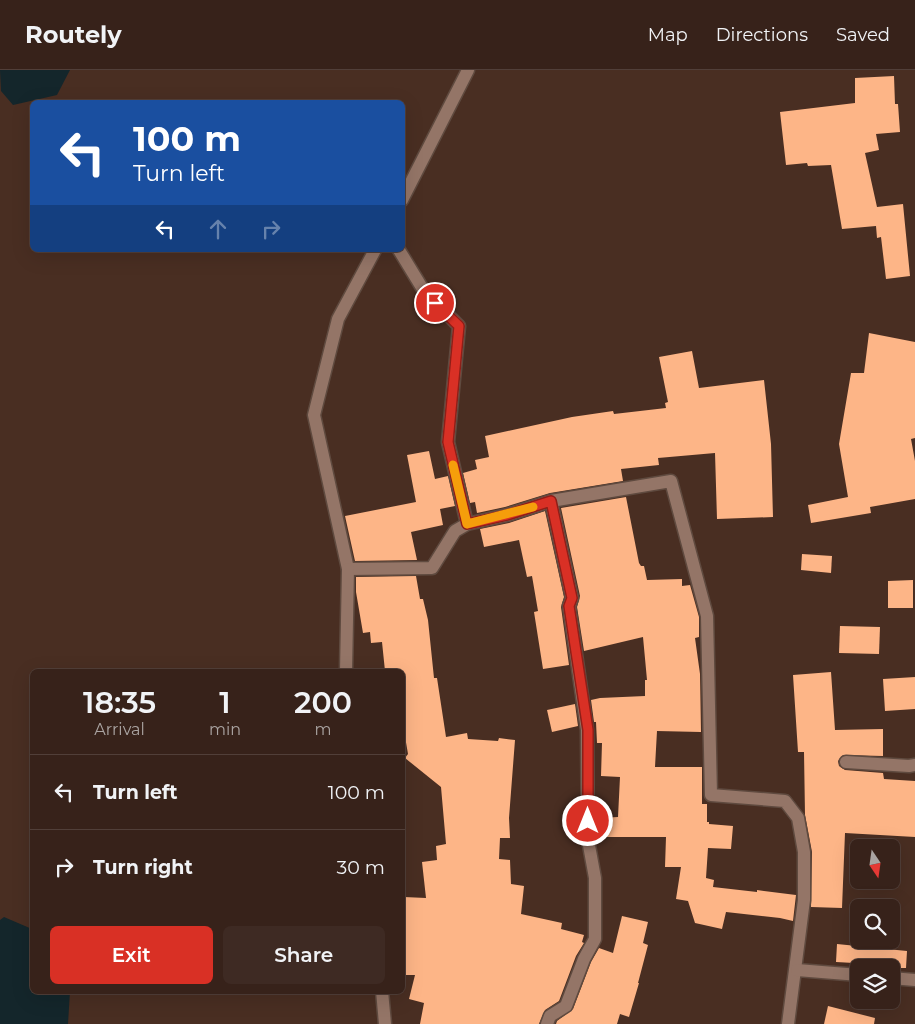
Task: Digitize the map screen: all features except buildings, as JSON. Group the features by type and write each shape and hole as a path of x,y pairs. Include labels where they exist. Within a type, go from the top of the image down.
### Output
{"street":[{"path":"405,194 468,70"},
{"path":"346,669 348,569 314,415 338,319 374,252"},
{"path":"400,252 424,291 459,326 448,442 467,524"},
{"path":"348,569 432,568 456,530 467,524 507,515 551,501 671,482 707,616 711,795 785,801 798,818 804,852 804,900 788,1024"},
{"path":"546,1024 550,1016 566,1006 584,959 595,940 596,909 595,878 588,840 588,730 569,606 572,598 551,501"},
{"path":"846,762 915,765"},
{"path":"796,970 850,974"},
{"path":"900,979 915,980"},
{"path":"382,994 385,1024"}],"water":[{"path":"0,70 70,70 57,95 13,105 1,91"},
{"path":"4,917 30,928 30,994 70,994 68,1024 0,1024 0,920"}],"slow traffic":[{"path":"453,465 467,524 533,507"}],"route":[{"path":"435,303 459,326 448,442 467,524 507,515 551,501 572,598 569,606 588,730 588,821"}]}
